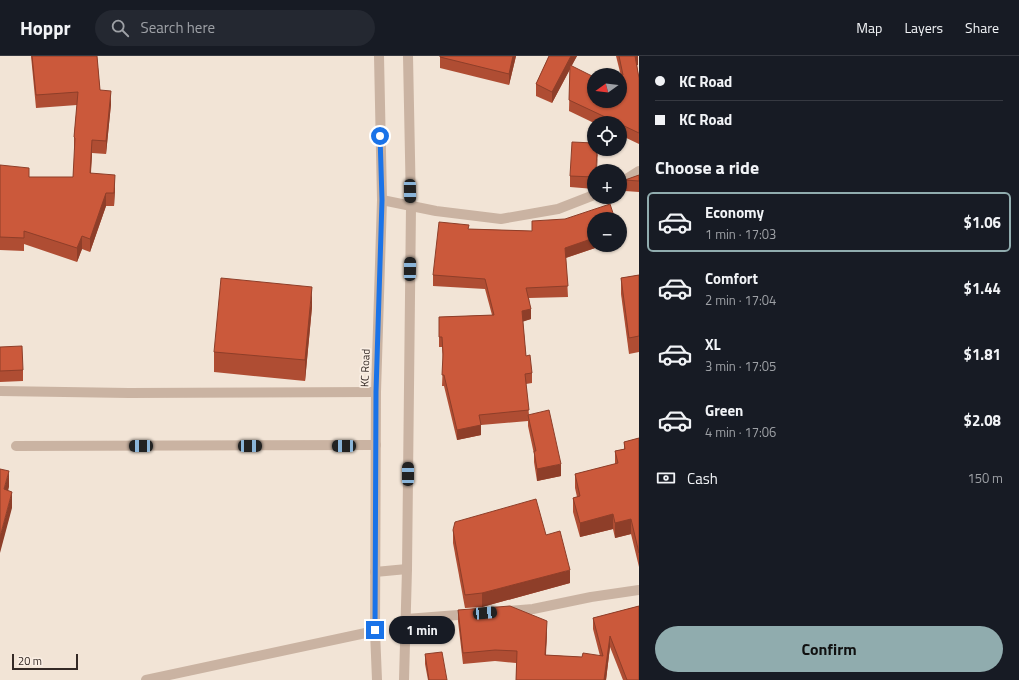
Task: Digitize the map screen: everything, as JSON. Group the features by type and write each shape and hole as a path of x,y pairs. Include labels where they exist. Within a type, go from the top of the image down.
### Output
{"street":[{"name":"KC Road","path":"377,680 375,630 376,392 382,200 379,56"},
{"path":"404,680 407,569 411,206 408,56"},
{"path":"627,179 639,171"},
{"path":"382,200 436,211 501,219 558,209 587,198"},
{"path":"0,391 129,393 376,392"},
{"path":"16,446 376,446"},
{"path":"375,572 407,569"},
{"path":"493,612 533,609 591,597 639,590"},
{"path":"406,619 477,613"},
{"path":"146,680 375,630"}],"building":[{"path":"32,56 97,56 100,90 111,91 106,141 92,140 90,173 115,175 114,193 106,193 90,239 82,236 77,248 24,231 24,238 0,237 0,165 29,168 29,177 73,177 74,137 78,92 36,95"},
{"path":"440,56 513,56 509,74"},
{"path":"549,56 571,56 552,92 536,84"},
{"path":"619,56 635,56 639,78 639,133 627,127 627,116 603,116 569,100 570,65 587,74 587,108 627,108 627,68 622,68"},
{"path":"572,142 587,143 587,156 597,156 596,164 587,164 587,177 570,176"},
{"path":"639,175 639,181 627,179"},
{"path":"610,204 613,212 587,212 587,240 565,248 568,286 526,288 531,309 522,311 526,356 530,355 532,373 525,374 529,410 479,415 481,425 457,430 444,375 442,375 443,354 442,337 439,337 439,317 494,315 485,279 433,275 439,222 469,225 468,229 532,231 532,221 565,219"},
{"path":"639,275 639,336 629,338 621,278"},
{"path":"221,278 312,287 305,360 214,352"},
{"path":"22,346 23,370 0,371 0,347"},
{"path":"549,410 561,464 537,469 534,451 536,451 528,415"},
{"path":"639,438 639,553 631,519 615,523 613,514 580,523 573,498 580,496 575,474 618,463 615,451 625,449 624,442"},
{"path":"0,469 9,471 4,489 12,492 0,537"},
{"path":"536,499 546,535 560,531 570,570 482,593 465,595 453,530 455,522"},
{"path":"510,606 547,621 545,655 582,657 583,653 603,656 593,618 639,606 639,680 627,680 610,636 604,680 516,680 517,651 495,650 463,653 458,610"},
{"path":"442,652 447,680 429,680 425,654"}],"route":[{"path":"375,630 376,392 382,200 380,136"}]}
